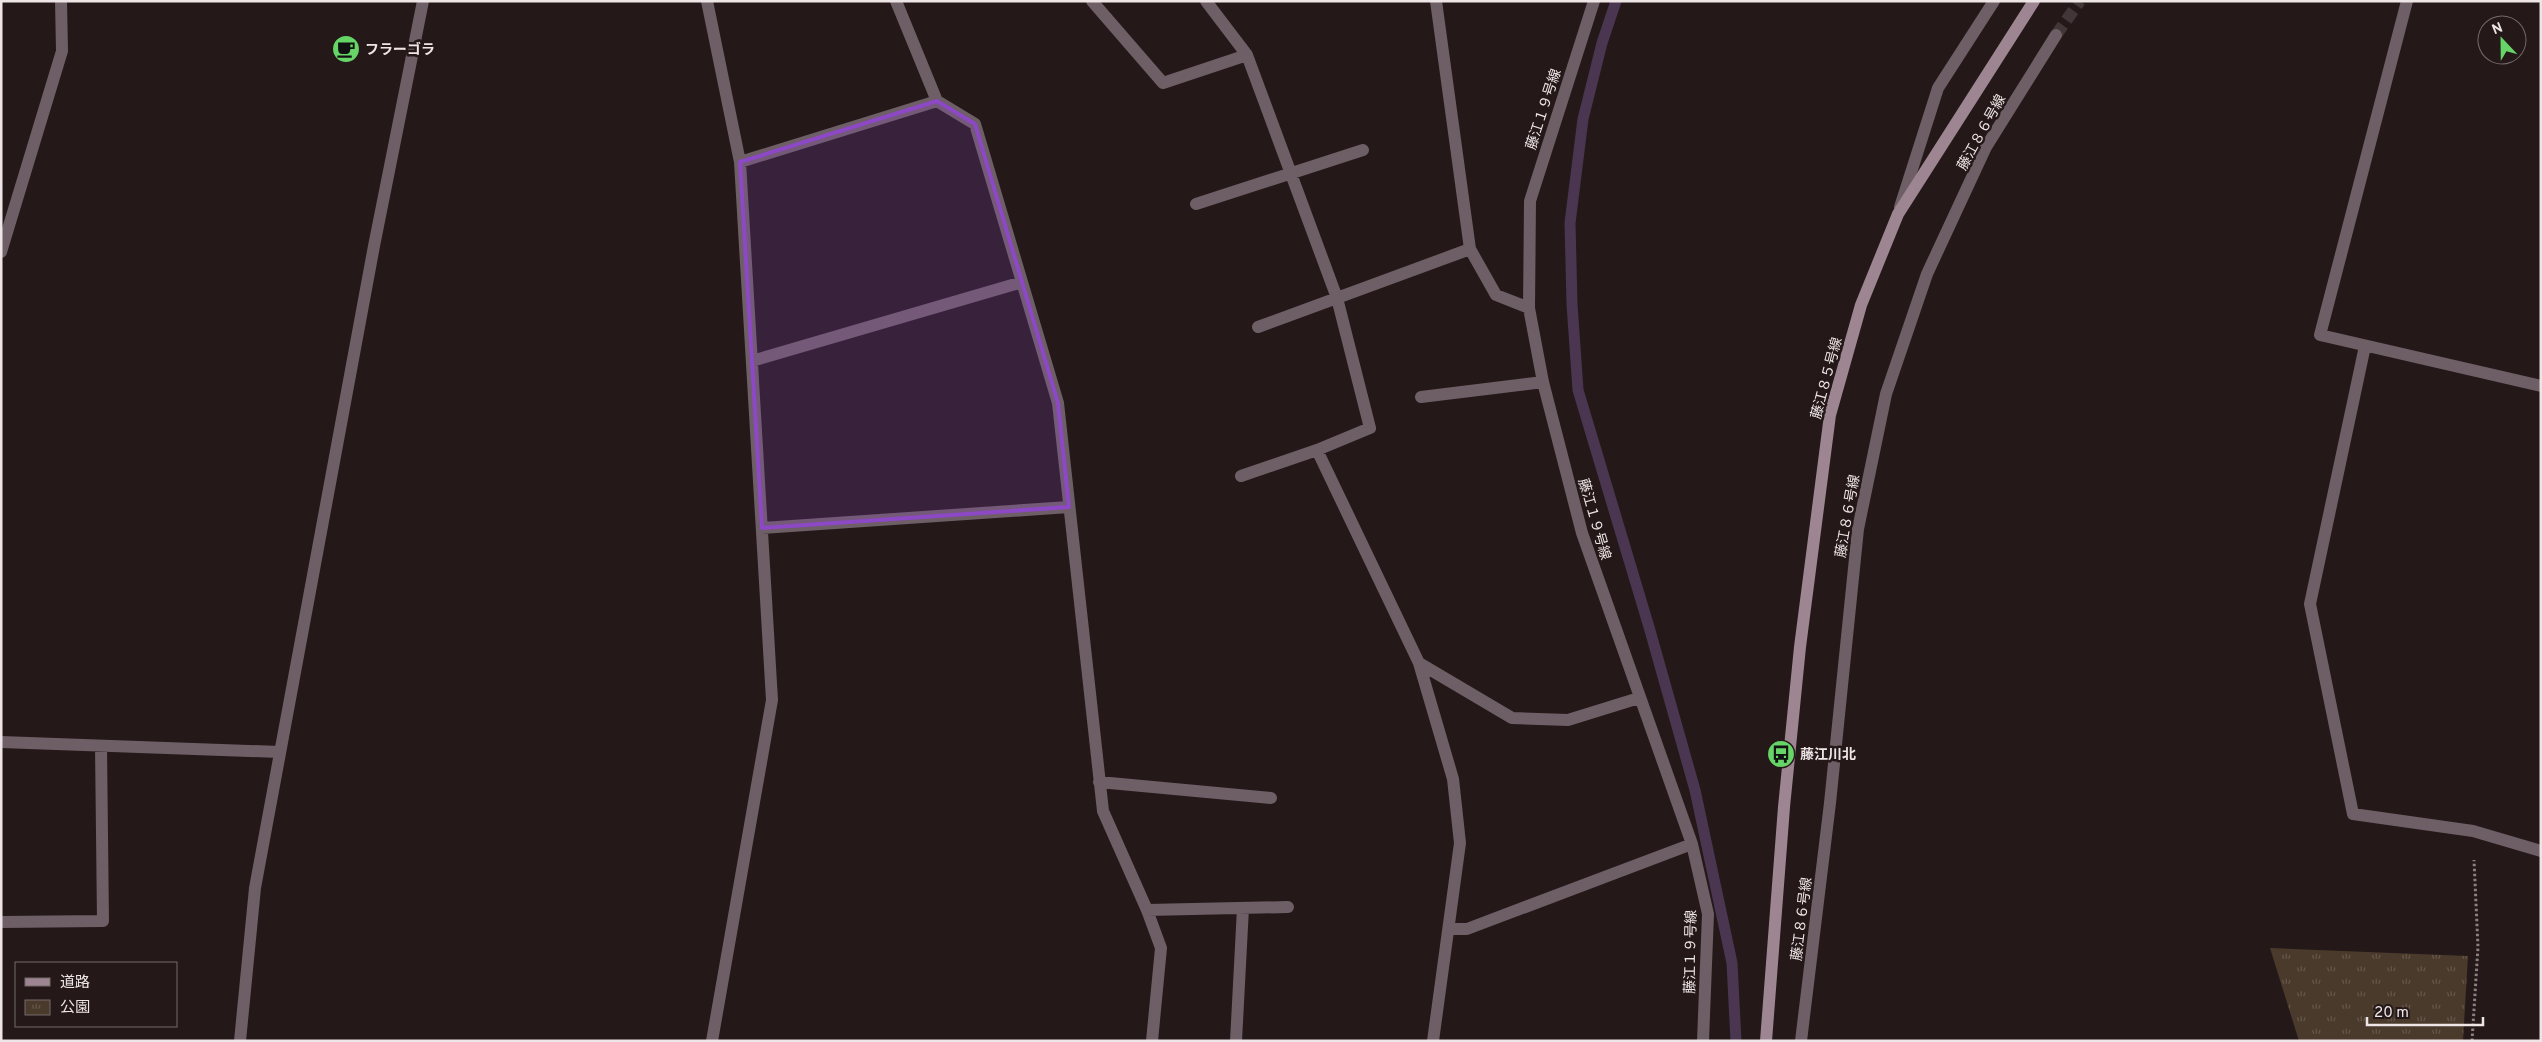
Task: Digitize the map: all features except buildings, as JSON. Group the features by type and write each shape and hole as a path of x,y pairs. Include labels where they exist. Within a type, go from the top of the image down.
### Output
{"street":[{"path":"1,252 6,220 62,51 62,1"},
{"path":"240,1041 254,888 423,1"},
{"path":"707,1 740,162 772,700 712,1041"},
{"path":"896,1 937,101 975,124 1058,403 1102,810 1147,910 1161,948 1152,1041"},
{"path":"1092,1 1163,83 1247,55"},
{"path":"1206,1 1247,55 1337,298 1370,428 1317,450 1241,476"},
{"path":"1436,1 1470,249 1496,295 1529,308"},
{"name":"藤江１９号線","path":"1594,1 1530,201 1529,308 1543,382 1582,533 1692,844 1708,914 1702,1041"},
{"path":"1898,214 1938,88 1994,1"},
{"name":"藤江８５号線","path":"1766,1041 1784,807 1800,648 1830,415 1861,305 1898,214 2034,1"},
{"path":"2407,1 2320,335 2541,386"},
{"name":"藤江８６号線","path":"1801,1041 1830,803 1858,529 1886,394 1927,274 1986,147 2056,36"},
{"path":"740,162 937,101"},
{"path":"1196,204 1290,172 1363,150"},
{"path":"1258,326 1470,249"},
{"path":"752,361 1022,282"},
{"path":"2365,346 2310,604 2353,814 2473,831 2541,851"},
{"path":"1421,397 1543,382"},
{"path":"1317,450 1419,663 1453,779 1460,843 1433,1041"},
{"path":"762,528 1069,507"},
{"path":"1419,663 1512,718 1568,720 1640,698"},
{"path":"1,742 280,752"},
{"path":"1,922 103,921 101,746"},
{"path":"1099,782 1271,798"},
{"path":"1448,930 1467,929 1692,844"},
{"path":"1147,910 1288,907"},
{"path":"1236,1041 1244,908"}],"path":[{"path":"2472,1041 2478,946 2473,831"}],"highlighted area":[{"path":"937,101 975,124 1058,403 1069,507 762,528 740,162"}],"green space":[{"path":"2270,948 2468,956 2463,1041 2299,1041"}],"waterway":[{"path":"1616,1 1602,43 1583,119 1570,223 1572,304 1578,390 1649,627 1695,790 1732,963 1736,1041"}],"tunnel":[{"path":"2056,35 2080,1"}],"place":[{"name":"フラーゴラ","path":"346,49"},
{"name":"藤江川北","path":"1781,754"}]}
